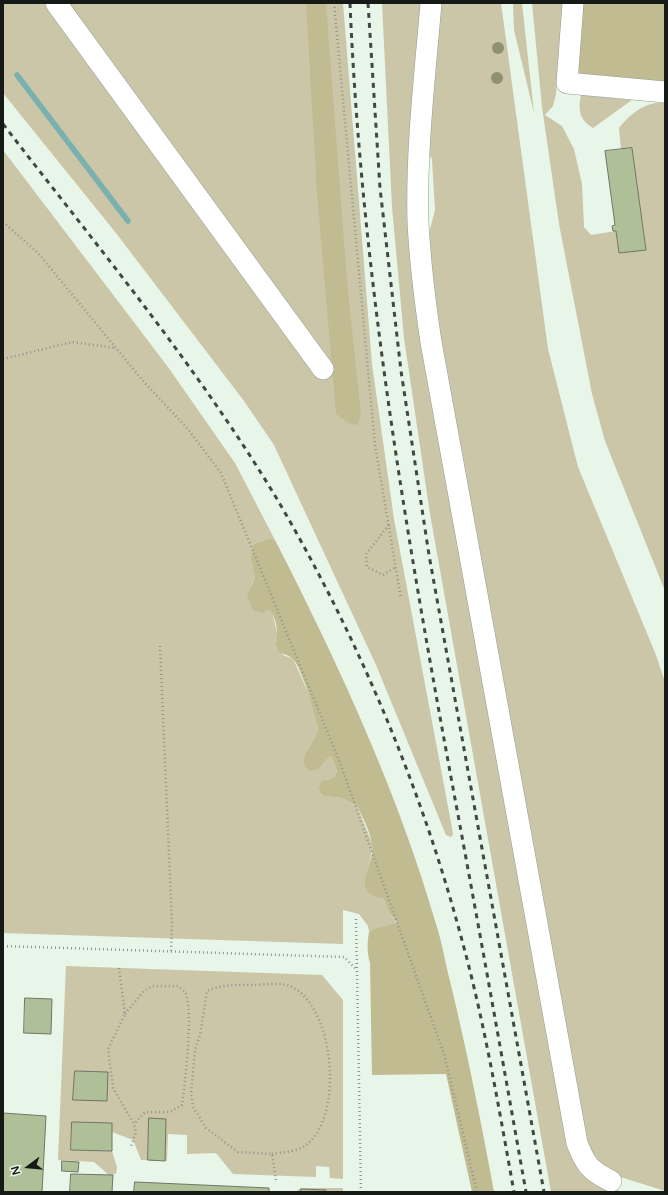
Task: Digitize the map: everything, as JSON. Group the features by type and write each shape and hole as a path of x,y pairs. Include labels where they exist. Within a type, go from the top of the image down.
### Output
{"lane":[{"path":"56,3 323,370"},
{"path":"431,3 419,158 418,220 422,278 430,342 577,1143 585,1163 597,1174 611,1181"},
{"path":"573,3 567,83 665,92"}],"path":[{"path":"334,3 376,445 401,599"},
{"path":"4,223 38,253 144,382 187,428 221,473 336,753 444,1054 477,1192"},
{"path":"3,359 72,342 117,348"},
{"path":"389,525 366,554 367,567 383,575 396,567"},
{"path":"160,646 172,924 171,952"},
{"path":"356,919 361,1192"},
{"path":"3,946 344,957 357,970"},
{"path":"119,968 125,1014"},
{"path":"283,984 294,988 308,1001 315,1013 325,1039 330,1080 328,1104 323,1122 314,1137 303,1148 272,1154 238,1152 206,1128 194,1107 191,1093 195,1050 200,1035 207,991 218,986 283,984"},
{"path":"131,1147 136,1132 134,1124 113,1088 108,1049 125,1014 143,992 152,986 178,986 184,992 189,1006 187,1059 182,1105 170,1112 145,1112 134,1124"},
{"path":"272,1154 276,1181"}],"shaded area":[{"path":"3,3 343,3 372,364 394,519 452,828 453,834 451,837 446,835 376,665 274,445 244,401 116,233 3,93"},
{"path":"306,3 326,3 347,282 361,415 357,425 348,423 336,414 317,193"},
{"path":"382,3 423,3 410,177 594,1181 622,1192 551,1192 430,514 404,338 392,207"},
{"path":"439,3 501,3 548,349 578,467 656,655 665,682 665,1191 598,1170 583,1145 431,304 428,237 435,210 432,159 427,151"},
{"path":"513,3 522,3 534,113 514,30"},
{"path":"532,3 563,3 556,94 553,106 545,115 562,126 574,149 582,184 584,227 591,235 616,231 619,253 646,249 632,148 621,149 619,128 633,113 645,106 665,103 665,591 605,441 592,394 559,224 542,107"},
{"path":"581,3 665,3 665,85 586,77 579,74 576,60"},
{"path":"581,95 632,100 593,128 582,118 580,110"},
{"path":"3,150 168,367 235,463 275,540 270,538 254,544 255,578 251,586 265,612 270,608 272,611 277,633 275,641 283,655 293,659 305,684 313,706 318,724 316,737 309,747 314,771 319,768 328,757 331,756 337,771 334,777 326,780 326,796 342,798 357,806 373,845 367,875 383,898 389,912 397,924 373,929 369,932 368,926 359,914 343,910 343,944 3,933"},
{"path":"270,538 275,540 343,680 385,776 420,874 440,938 474,1086 494,1192 472,1192 446,1074 372,1075 370,963 368,955 369,932 373,929 397,923 389,912 383,898 373,895 367,891 365,884 372,852 372,844 368,829 357,806 342,798 325,796 321,793 319,788 321,782 334,777 337,771 331,756 328,757 316,770 310,770 305,766 305,756 315,738 318,727 308,692 297,664 289,656 281,653 277,648 276,626 270,609 263,613 253,610 247,595 255,578 251,556 254,544"},
{"path":"66,966 322,975 343,1000 343,1179 330,1178 329,1167 316,1166 316,1177 233,1174 216,1153 187,1154 187,1135 168,1134 167,1161 141,1160 133,1140 112,1132 112,1123 72,1122 71,1150 112,1151 117,1167 116,1174 109,1175 94,1162 58,1160"},
{"path":"301,1188 343,1188 343,1192 301,1189 300,1192 295,1192"}],"building":[{"path":"632,148 646,250 619,253 616,231 613,231 612,226 615,225 605,151"},
{"path":"25,998 52,999 51,1034 24,1033"},
{"path":"75,1071 108,1072 107,1101 73,1100"},
{"path":"3,1113 46,1116 42,1192 3,1192"},
{"path":"149,1118 166,1119 165,1161 148,1160"},
{"path":"72,1122 112,1123 112,1151 71,1150"},
{"path":"62,1161 79,1162 78,1172 62,1171"},
{"path":"71,1174 113,1175 112,1192 70,1192"},
{"path":"135,1182 269,1188 269,1192 134,1192"},
{"path":"301,1189 326,1190 326,1192 301,1192"}],"waterway":[{"path":"17,75 128,221"}],"railway":[{"path":"350,3 364,200 375,299 402,495 435,690 526,1192"},
{"path":"368,3 380,188 401,371 429,555 544,1192"},
{"path":"3,124 110,261 214,401 277,499 307,551 361,660 407,771 447,886 478,1005 514,1192"}]}
